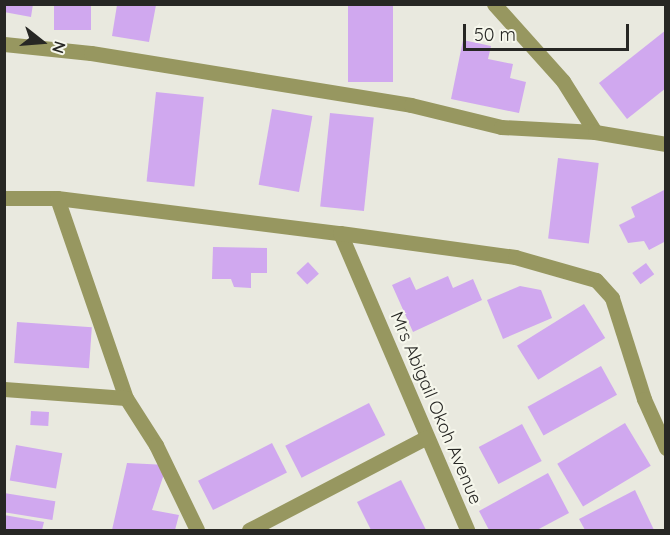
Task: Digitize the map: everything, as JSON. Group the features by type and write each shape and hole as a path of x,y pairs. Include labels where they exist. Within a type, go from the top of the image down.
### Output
{"street":[{"path":"494,4 563,81 596,132"},
{"path":"4,44 91,53 411,105 501,127 596,132 666,144"},
{"path":"4,198 57,198 340,232 515,257 596,279 612,298 644,399 666,448"},
{"path":"57,198 126,398 156,445 197,531"},
{"name":"Mrs Abigail Okoh Avenue","path":"340,232 425,438 467,531"},
{"path":"4,389 126,398"},
{"path":"249,531 425,438"}],"building":[{"path":"4,4 33,4 31,17 4,12"},
{"path":"54,4 91,4 91,30 54,30"},
{"path":"117,5 156,5 149,42 112,36"},
{"path":"348,5 393,5 393,82 348,82"},
{"path":"666,30 666,88 627,119 599,83"},
{"path":"463,40 491,46 488,59 513,64 510,78 526,82 519,113 451,99"},
{"path":"156,92 204,97 194,187 147,182"},
{"path":"272,109 312,116 299,192 259,185"},
{"path":"330,113 374,118 364,211 320,206"},
{"path":"558,158 599,163 589,243 548,238"},
{"path":"666,189 666,241 649,250 644,241 628,243 619,225 635,217 631,207"},
{"path":"213,247 267,248 267,273 251,273 251,288 234,287 231,279 212,279"},
{"path":"308,262 319,274 307,285 296,273"},
{"path":"646,263 654,274 640,284 632,273"},
{"path":"448,276 453,288 473,279 482,300 413,332 392,285 410,277 416,290"},
{"path":"520,286 541,290 552,318 503,339 487,300"},
{"path":"584,304 605,338 538,380 517,346"},
{"path":"17,322 92,327 89,368 14,363"},
{"path":"601,366 617,395 544,436 528,407"},
{"path":"369,403 385,435 302,478 285,446"},
{"path":"31,411 49,412 48,426 30,425"},
{"path":"625,423 651,466 583,507 557,464"},
{"path":"522,424 542,461 498,484 479,447"},
{"path":"272,443 287,472 213,510 198,481"},
{"path":"16,445 62,453 56,489 10,480"},
{"path":"127,463 167,465 152,510 179,515 175,530 112,530"},
{"path":"548,473 569,513 537,530 489,530 479,511"},
{"path":"401,480 426,530 371,530 357,502"},
{"path":"635,490 654,530 585,530 579,519"},
{"path":"4,493 55,501 52,520 4,512"},
{"path":"4,515 44,522 42,530 4,530"}]}
